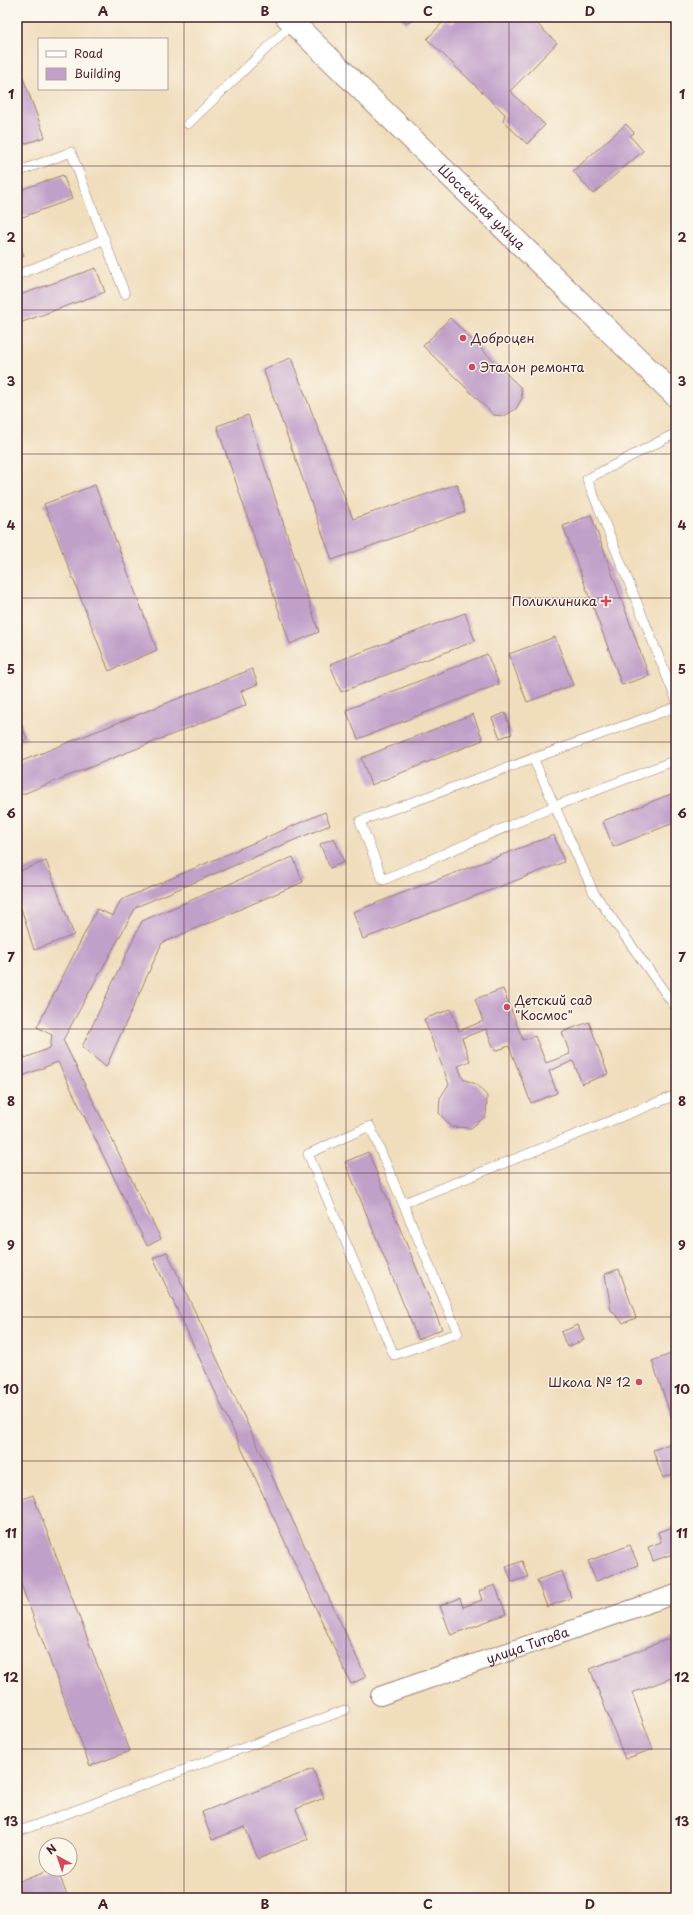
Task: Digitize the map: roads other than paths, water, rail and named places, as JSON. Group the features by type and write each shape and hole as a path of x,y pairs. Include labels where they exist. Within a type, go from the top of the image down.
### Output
{"street":[{"name":"Шоссейная улица","path":"290,20 676,396"},
{"name":"улица Титова","path":"380,1696 676,1594"}],"lane":[{"path":"188,124 290,20"},
{"path":"17,172 71,152 125,294"},
{"path":"17,274 105,240"},
{"path":"676,433 587,478 676,699"},
{"path":"676,707 360,821 383,880 555,806 676,760"},
{"path":"533,758 594,893 676,1008"},
{"path":"404,1203 676,1095"},
{"path":"370,1126 404,1203 458,1333 394,1355 308,1154 370,1126"},
{"path":"17,1832 345,1710"}],"place":[{"name":"Доброцен","path":"463,338"},
{"name":"Эталон ремонта","path":"472,367"},
{"name":"Поликлиника","path":"606,601"},
{"name":"Детский сад \"Космос\"","path":"507,1007"},
{"name":"Школа № 12","path":"639,1382"}]}
